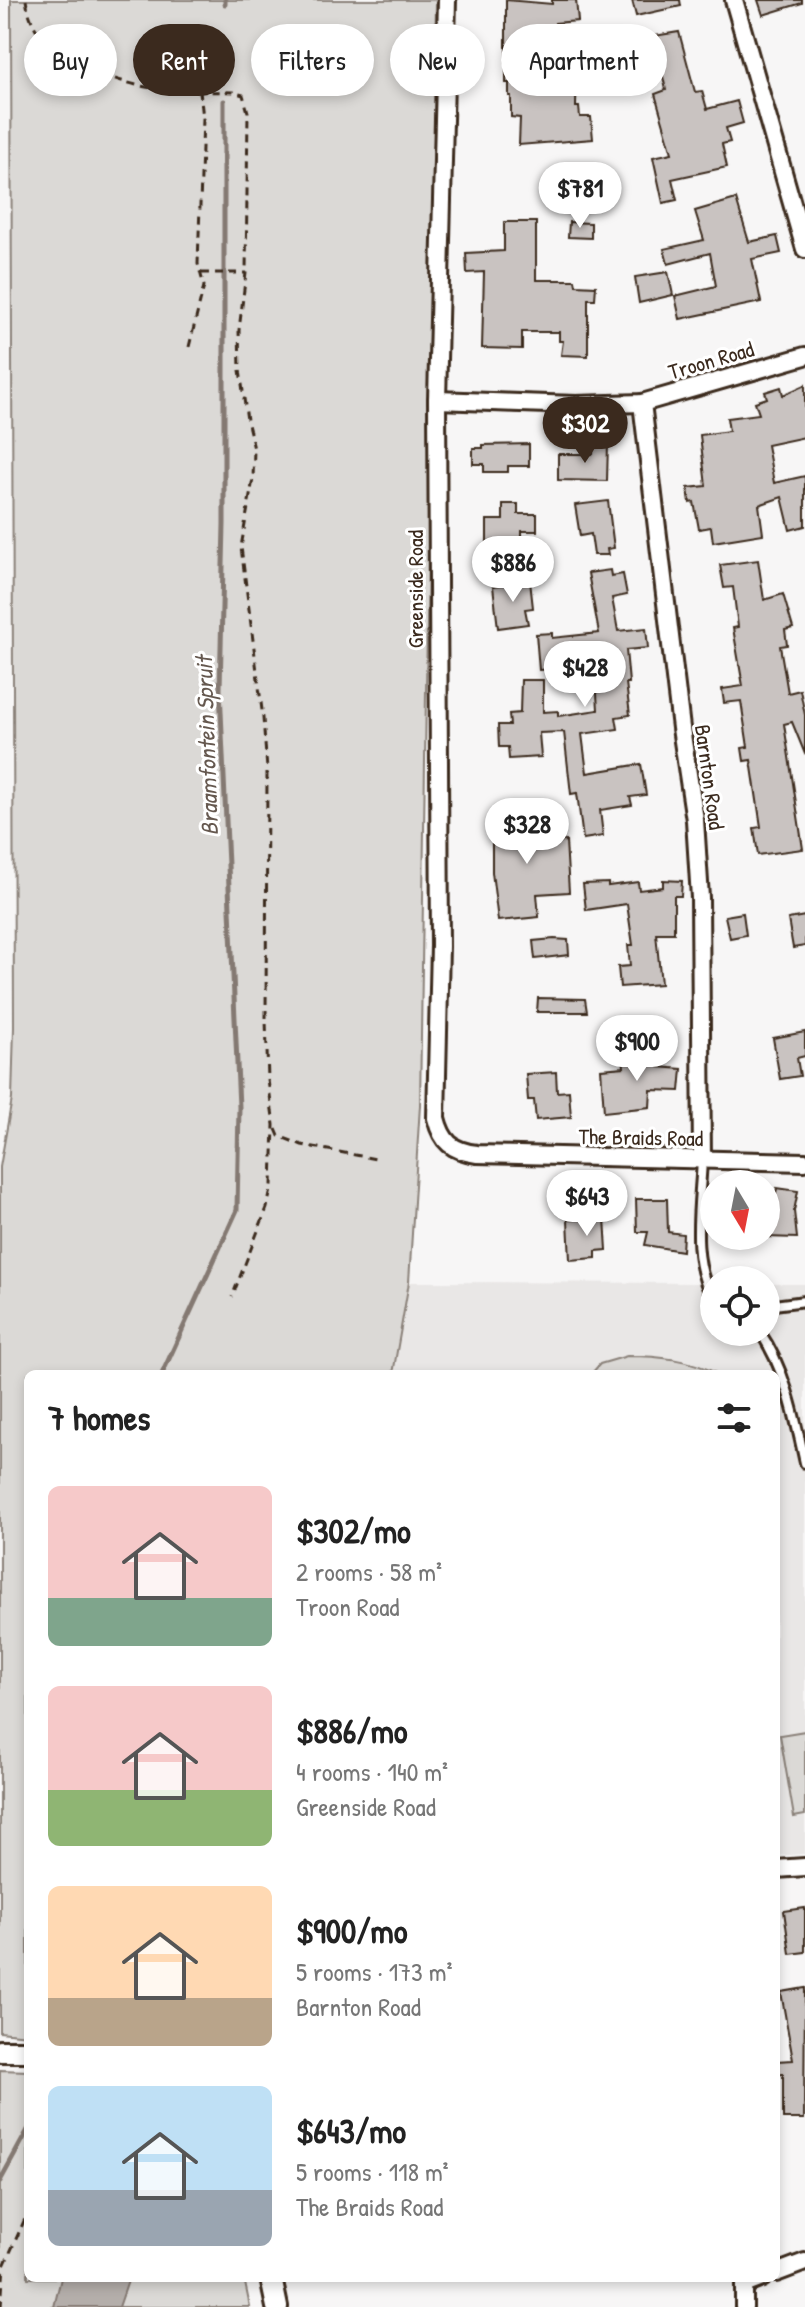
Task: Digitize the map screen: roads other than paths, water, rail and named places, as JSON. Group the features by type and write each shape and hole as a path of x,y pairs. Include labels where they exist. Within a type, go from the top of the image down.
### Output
{"street":[{"name":"Greenside Road","path":"447,0 437,400 440,946 436,1118 446,1143 463,1153 477,1154"},
{"path":"734,0 805,249"},
{"name":"Troon Road","path":"437,400 576,405 642,403 805,356"},
{"name":"Barnton Road","path":"642,403 695,820 700,898 702,1160"},
{"name":"The Braids Road","path":"477,1154 805,1162"},
{"path":"780,1869 805,1867"},
{"path":"0,2051 24,2051"},
{"path":"780,2271 805,2262"},
{"path":"272,2282 278,2306"},
{"path":"744,2282 744,2307"}],"lane":[{"path":"701,1266 699,1253 702,1160"},
{"path":"780,1304 805,1301"},
{"path":"770,1346 780,1370"},
{"path":"780,1371 793,1409 805,1463"}],"waterway":[{"name":"Braamfontein Spruit","path":"164,1370 237,1210 239,1107 220,689 224,524 224,101"},
{"name":"Braamfontein Spruit","path":"0,2181 24,2137"}]}
